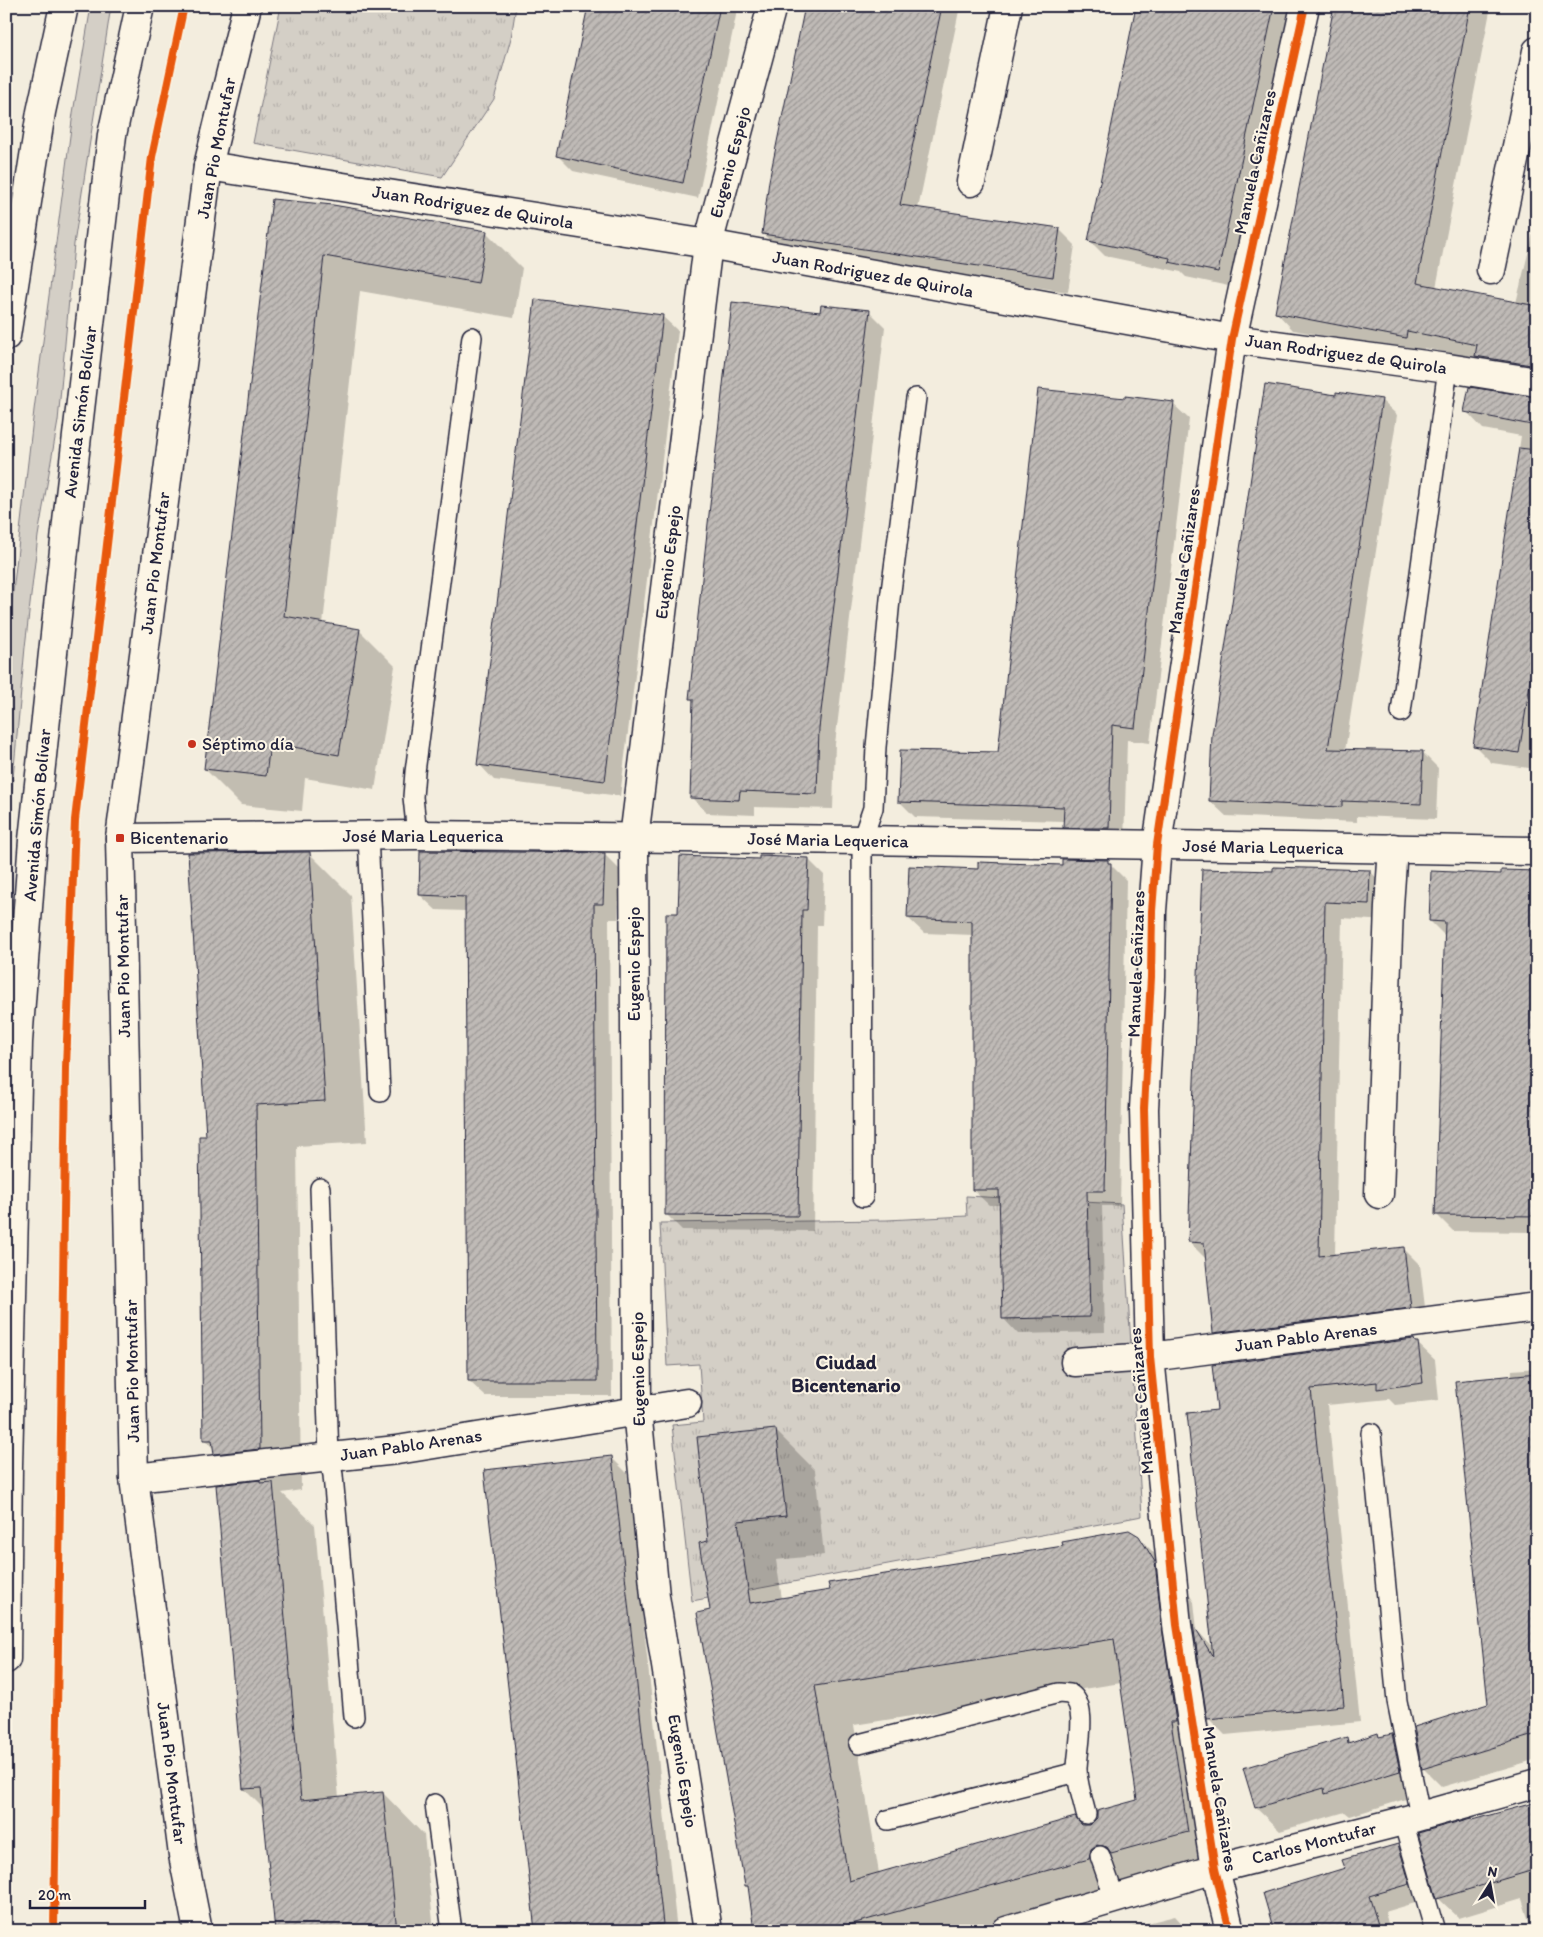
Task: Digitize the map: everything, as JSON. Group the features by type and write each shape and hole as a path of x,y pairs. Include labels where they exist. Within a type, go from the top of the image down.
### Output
{"main road":[{"path":"6,336 41,112 64,6"},
{"name":"Avenida Simón Bolívar","path":"6,1659 8,1466 18,1042 33,840 68,513 112,134 140,6"},
{"name":"Juan Pio Montufar","path":"198,1931 183,1855 134,1478 120,838 208,166 247,6"},
{"name":"Eugenio Espejo","path":"708,1931 655,1596 637,1410 634,838 708,244 772,6"},
{"path":"971,182 1008,6"},
{"name":"Manuela Cañizares","path":"1230,1931 1215,1868 1177,1625 1150,1357 1144,1108 1151,977 1152,912 1158,845 1232,339 1305,6"},
{"path":"1491,270 1537,52"},
{"name":"Juan Rodriguez de Quirola","path":"208,166 708,244 1232,339 1537,382"},
{"name":"José Maria Lequerica","path":"120,838 417,835 1537,851"},
{"path":"1379,1194 1388,906 1392,848"},
{"name":"Juan Pablo Arenas","path":"1075,1362 1150,1357 1537,1307"},
{"name":"Juan Pablo Arenas","path":"134,1478 397,1450 687,1403"},
{"name":"Carlos Montufar","path":"1006,1931 1215,1868 1411,1818 1537,1783"}],"lane":[{"path":"417,835 413,797 415,772 472,337"},
{"path":"1401,712 1448,368"},
{"path":"863,1198 862,840 873,808 876,747 890,599 916,398"},
{"path":"368,835 380,1092"},
{"path":"320,1188 329,1457 333,1475 354,1717"},
{"path":"1371,1433 1397,1701 1411,1818 1435,1931"},
{"path":"859,1744 1065,1693 1074,1696 1078,1702 1081,1732 1077,1772 1086,1814"},
{"path":"888,1820 1077,1772"},
{"path":"435,1804 452,1931"},
{"path":"1100,1856 1115,1899"}],"green space":[{"path":"91,6 111,6 74,244 58,421 38,536 25,647 6,855 7,644 34,410 73,113"},
{"path":"281,6 516,6 511,38 494,99 442,177 253,143"},
{"path":"966,1196 1122,1204 1142,1516 692,1601 672,1425 703,1422 699,1364 667,1366 660,1223 887,1220 967,1216"}],"building":[{"path":"588,6 720,6 683,183 556,156"},
{"path":"805,6 942,6 900,205 1060,228 1053,277 762,234 769,181"},
{"path":"1136,6 1274,6 1218,272 1169,262 1170,258 1088,241"},
{"path":"1334,6 1470,6 1417,283 1537,306 1537,366 1475,356 1477,345 1407,331 1406,338 1275,313"},
{"path":"272,199 333,205 487,231 478,283 324,256 284,616 360,629 339,755 270,743 266,776 204,769"},
{"path":"535,299 663,315 605,781 477,765"},
{"path":"732,302 820,312 821,305 870,310 819,728 817,794 740,791 739,800 690,798 693,699 689,699"},
{"path":"1265,384 1336,395 1336,392 1382,399 1328,749 1423,751 1421,804 1342,801 1342,807 1209,801 1212,735"},
{"path":"1469,387 1537,397 1537,426 1464,412"},
{"path":"1038,389 1174,402 1135,728 1112,725 1109,828 1063,828 1064,807 898,802 900,750 998,752"},
{"path":"1519,448 1537,450 1537,639 1519,753 1473,746"},
{"path":"420,851 605,853 603,904 594,904 597,1381 468,1381 465,897 419,895"},
{"path":"310,852 325,1101 256,1105 260,1449 214,1454 212,1440 203,1440 199,1136 206,1136 188,853"},
{"path":"680,856 759,859 759,856 809,858 807,910 802,910 798,1216 665,1215 666,913 678,913"},
{"path":"1062,859 1108,860 1108,863 1111,863 1105,1191 1087,1191 1090,1317 1002,1319 999,1190 972,1190 972,921 907,918 909,866 978,869 978,862 1062,865"},
{"path":"1273,867 1370,870 1369,904 1325,902 1319,1256 1404,1247 1411,1308 1213,1333 1204,1243 1188,1242 1202,869 1273,871"},
{"path":"1501,870 1537,871 1537,1216 1435,1215 1445,922 1429,921 1431,871 1501,874"},
{"path":"1414,1339 1415,1342 1418,1342 1423,1383 1377,1389 1377,1382 1311,1389 1344,1706 1207,1719 1193,1624 1213,1657 1187,1413 1217,1410 1212,1365"},
{"path":"1537,1373 1537,1734 1422,1769 1414,1727 1488,1704 1455,1381"},
{"path":"776,1429 786,1516 738,1521 750,1603 830,1590 828,1583 1063,1546 1062,1542 1129,1530 1139,1536 1155,1562 1162,1627 1176,1722 1171,1722 1188,1832 1111,1853 1107,1847 1097,1845 1091,1849 1089,1859 826,1931 754,1931 748,1886 745,1886 697,1613 710,1610 699,1543 708,1541 697,1437","holes":["1114,1639 1137,1800 1097,1811 1097,1818 1089,1825 1082,1825 1075,1817 849,1881 815,1686"]},
{"path":"612,1456 663,1924 597,1931 535,1931 484,1470"},
{"path":"260,1480 260,1483 273,1482 301,1800 383,1792 397,1931 275,1931 261,1788 243,1789 216,1485"},
{"path":"1378,1733 1379,1737 1392,1734 1400,1771 1325,1794 1324,1788 1255,1808 1243,1768 1347,1737 1348,1743"},
{"path":"1537,1802 1537,1869 1437,1899 1418,1833"},
{"path":"1398,1844 1410,1884 1369,1896 1380,1931 1274,1931 1263,1893 1345,1868 1342,1860"}],"cycle path":[{"path":"54,1931 66,1068 75,820 152,157 184,6"},
{"path":"1230,1931 1215,1869 1177,1625 1150,1357 1144,1109 1151,977 1152,911 1157,845 1232,339 1305,6"}],"place":[{"name":"Séptimo día","path":"192,744"},
{"name":"Bicentenario","path":"120,838"}],"district":[{"name":"Ciudad Bicentenario","path":"846,1374"}]}
